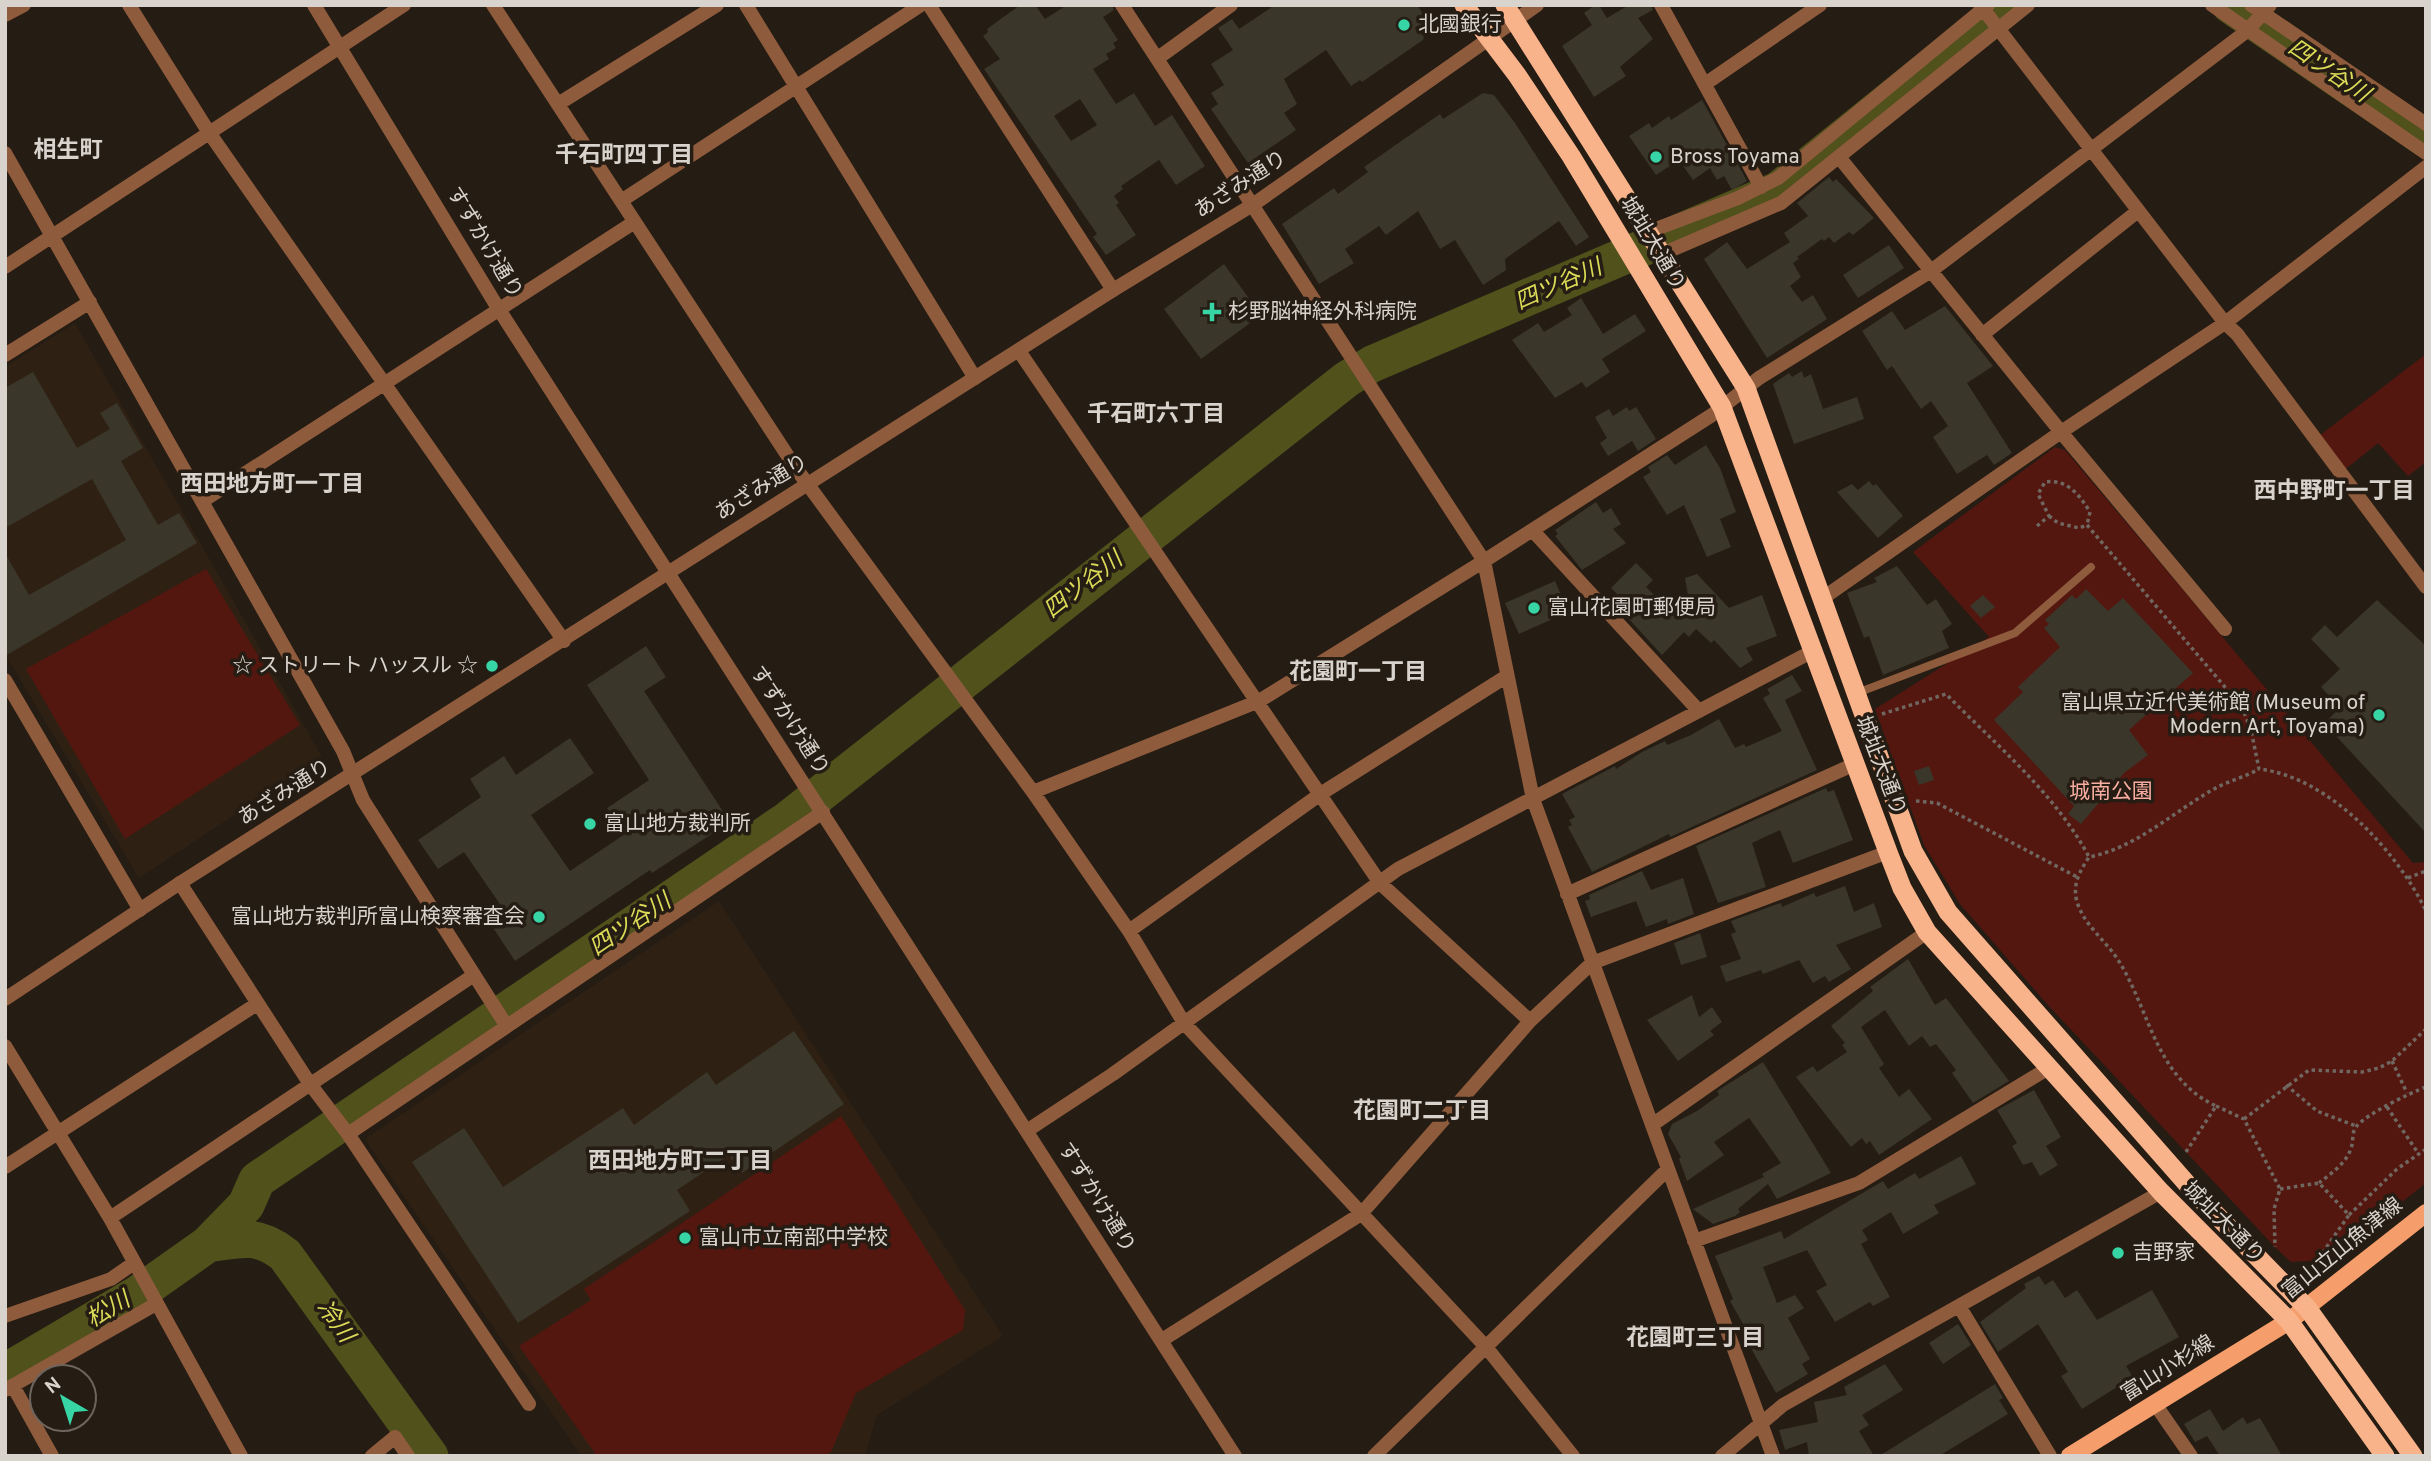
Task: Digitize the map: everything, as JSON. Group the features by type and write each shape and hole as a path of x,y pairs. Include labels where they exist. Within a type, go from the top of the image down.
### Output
{"highway":[{"name":"城址大通り","path":"1464,5 1525,86 1632,254 1723,407 1888,852 1902,888 1927,932 2047,1069 2161,1192 2289,1321 2385,1456"},
{"name":"城址大通り","path":"1510,13 1746,388 1913,851 1948,912 2195,1193 2308,1309 2413,1456"}],"main road":[{"name":"富山立山魚津線","path":"2289,1321 2308,1309 2426,1213"},
{"name":"富山小杉線","path":"2070,1456 2289,1321"}],"street":[{"path":"5,15 24,5"},
{"path":"129,5 208,131 564,641"},
{"name":"すずかけ通り","path":"314,5 498,308 1235,1456"},
{"path":"5,267 208,131 404,5"},
{"path":"493,5 633,223 808,484 1033,792 1129,931 1184,1023 1486,1347 1573,1456"},
{"path":"558,104 718,5"},
{"path":"746,5 975,378"},
{"path":"621,201 921,5"},
{"path":"929,5 1113,290"},
{"path":"1122,5 1484,561 1534,799 1773,1456"},
{"path":"1157,58 1231,5"},
{"name":"あざみ通り","path":"5,999 180,883 1113,290 1254,204 1488,38 1510,13 1537,5"},
{"path":"1661,5 1762,187"},
{"path":"1705,84 1820,5"},
{"path":"1656,244 1781,202 2028,5"},
{"path":"2212,5 2247,32 2426,153"},
{"path":"1656,244 1778,178 1984,7 2138,211 2309,428 2426,587"},
{"path":"1033,792 1259,701 1533,531 1723,407 1746,388 1931,271 2247,32 2261,8 2426,124"},
{"path":"5,153 204,500 343,751 363,800 506,1025"},
{"path":"1839,157 2061,432 2225,629"},
{"path":"1823,598 2061,432 2225,323 2426,167"},
{"path":"1982,335 2138,211"},
{"path":"204,500 633,223"},
{"path":"5,355 90,302"},
{"path":"1019,351 1322,793 1380,883 1530,1021"},
{"path":"1533,531 1699,711"},
{"path":"1028,1130 1184,1023 1398,869 1815,650"},
{"path":"1129,931 1322,793 1507,676"},
{"path":"6,682 140,910"},
{"path":"1567,894 1857,763"},
{"path":"348,1134 822,812"},
{"path":"1162,1340 1361,1213 1530,1021 1592,963 1888,852"},
{"path":"180,883 310,1084 348,1134 529,1405"},
{"path":"1652,1125 1927,932"},
{"path":"110,1218 474,975"},
{"path":"5,1167 257,1004"},
{"path":"5,1046 110,1218 241,1456"},
{"path":"1694,1241 1859,1183 2047,1069"},
{"path":"1374,1456 1667,1170"},
{"path":"1722,1456 1783,1405 2161,1192"},
{"path":"5,1316 111,1279 136,1266"},
{"path":"52,1456 9,1388 156,1304"},
{"path":"1959,1306 2050,1456"},
{"path":"2155,1404 2191,1456"},
{"path":"372,1456 395,1437 408,1456"}],"lane":[{"path":"1857,693 2015,633 2091,567"}],"path":[{"path":"2058,480 2072,488 2090,512 2087,525 2079,528 2058,523 2049,516 2038,494 2045,482 2058,480"},
{"path":"2037,526 2049,516"},
{"path":"2087,525 2242,707 2259,769"},
{"path":"1880,715 1946,694 2053,802 2074,830 2088,857"},
{"path":"2275,1247 2274,1209 2280,1189 2244,1119 2217,1107 2193,1091 2152,1037 2120,963 2092,930 2077,901 2077,877 2088,857 2105,853 2133,840 2217,787 2259,769 2283,772 2315,789 2372,835 2408,878 2426,911"},
{"path":"1908,800 1937,803 2077,877"},
{"path":"2408,878 2426,871"},
{"path":"2244,1119 2309,1070 2362,1072 2392,1060 2426,1029"},
{"path":"2392,1060 2407,1093"},
{"path":"2286,1085 2316,1111 2357,1126"},
{"path":"2280,1189 2319,1184 2346,1159 2357,1126 2407,1093 2426,1087"},
{"path":"2186,1152 2217,1107"},
{"path":"2387,1107 2418,1153"},
{"path":"2316,1262 2349,1215 2418,1153 2426,1149"},
{"path":"2319,1184 2349,1215"}],"shaded area":[{"path":"75,323 322,757 139,878 5,654 5,367"},
{"name":"富山市立南部中学校","path":"719,901 1003,1336 877,1415 865,1456 581,1456 365,1139"}],"green space":[{"path":"2426,354 2426,462 2408,476 2378,443 2342,472 2319,436"},
{"name":"城南公園","path":"2055,447 2065,450 2413,863 2426,862 2426,1183 2329,1260 2291,1262 2275,1247 2047,1004 1960,904 1924,845 1875,709 1989,637 1913,552"},
{"path":"206,569 300,725 125,839 26,669"},
{"path":"841,1116 965,1310 963,1330 856,1393 831,1452 824,1456 597,1456 519,1346 591,1300 584,1289"}],"building":[{"path":"1020,5 1035,5 1045,19 1067,5 1112,5 1114,10 1103,17 1118,40 1113,43 1116,48 1106,54 1109,59 1093,69 1116,104 1134,93 1155,126 1172,115 1205,166 1176,185 1159,160 1121,186 1123,189 1114,196 1119,203 1116,205 1136,235 1106,255 1093,237 1097,234 984,69 1000,59 983,36 988,32 987,29","holes":["1080,99 1097,125 1071,141 1054,116"]},
{"path":"1275,5 1417,5 1428,21 1423,40 1362,82 1360,80 1351,86 1326,50 1284,79 1297,104 1284,113 1296,130 1248,163 1211,109 1218,104 1211,93 1224,85 1211,64 1233,50 1218,28 1232,19 1239,29"},
{"path":"1599,5 1607,18 1629,5 1651,5 1653,10 1638,18 1653,39 1620,67 1626,76 1594,97 1562,46 1592,25 1584,13"},
{"path":"1483,93 1494,95 1515,123 1589,237 1576,246 1559,221 1505,259 1506,270 1483,285 1455,240 1440,249 1418,211 1386,235 1379,226 1345,249 1354,263 1319,284 1282,224 1334,188 1338,194 1368,172 1364,167 1440,114 1443,119"},
{"path":"1702,100 1747,181 1732,190 1724,176 1717,180 1710,168 1693,180 1679,160 1656,175 1629,136 1649,123 1652,128 1669,116 1671,120"},
{"path":"1829,177 1833,182 1836,179 1874,218 1853,235 1849,232 1834,243 1829,237 1824,241 1822,239 1797,257 1799,259 1793,263 1801,277 1790,286 1802,302 1813,295 1827,319 1767,358 1704,259 1727,242 1747,269 1790,242 1784,233 1808,216 1797,203"},
{"path":"1889,245 1904,268 1858,298 1843,275"},
{"name":"杉野脳神経外科病院","path":"1224,264 1261,315 1201,359 1164,309"},
{"path":"1581,298 1603,334 1635,314 1646,331 1602,359 1610,372 1586,388 1582,382 1555,398 1512,340 1538,323 1544,332 1572,315 1567,308"},
{"path":"1945,306 1993,366 1967,383 2012,453 1994,465 1987,455 1957,474 1933,437 1948,426 1931,401 1921,409 1892,366 1887,370 1862,331 1892,311 1905,330"},
{"path":"1802,371 1804,378 1811,374 1823,409 1857,397 1864,419 1794,444 1773,384 1789,373 1792,377"},
{"path":"33,372 77,448 110,429 100,413 117,403 143,448 121,461 158,525 179,513 197,543 5,656 5,553 29,595 126,540 92,479 5,528 5,388"},
{"path":"1627,407 1629,411 1636,407 1656,439 1638,451 1632,441 1608,456 1600,443 1607,438 1595,417 1609,409 1613,416"},
{"path":"1706,445 1720,468 1736,512 1720,519 1731,547 1707,557 1684,505 1667,515 1643,477 1651,472 1648,467 1667,455 1675,465"},
{"path":"1869,481 1873,486 1876,484 1903,516 1878,538 1837,492 1852,484 1858,490"},
{"path":"1596,502 1603,513 1611,508 1621,524 1613,529 1626,543 1582,570 1555,536 1558,534 1555,530"},
{"path":"1636,563 1653,580 1646,587 1671,612 1679,605 1692,618 1685,578 1697,574 1729,608 1762,595 1777,636 1746,648 1753,660 1740,668 1714,640 1711,643 1696,629 1689,637 1684,632 1662,655 1628,618 1635,612 1611,588"},
{"path":"1897,566 1927,605 1936,599 1952,624 1942,631 1949,648 1883,675 1869,636 1864,638 1847,593 1877,582 1874,578"},
{"path":"1555,581 1561,595 1550,600 1557,617 1519,634 1505,603"},
{"path":"2086,589 2108,611 2123,598 2193,673 2129,730 2148,755 2124,773 2081,824 2068,814 2074,806 1994,720 2023,692 2018,687 2060,647 2044,628 2049,624 2045,620 2072,595 2076,599"},
{"path":"1983,595 1995,607 1981,618 1970,606"},
{"name":"富山県立近代美術館 (Museum of Modern Art, Toyama)","path":"2377,600 2426,646 2426,833 2324,723 2340,708 2321,687 2340,669 2311,639 2325,625 2337,637"},
{"path":"646,646 666,677 644,691 730,822 652,873 650,870 515,961 488,920 504,910 464,852 438,869 418,840 481,797 470,779 504,756 516,775 570,738 594,773 531,815 570,871 625,834 607,808 649,780 587,685"},
{"path":"1792,675 1802,691 1785,700 1817,770 1670,837 1669,834 1592,872 1568,827 1572,825 1569,820 1575,817 1562,794 1615,766 1616,769 1665,741 1667,745 1719,719 1735,748 1744,744 1746,747 1782,731 1763,698 1770,694 1767,689"},
{"path":"1929,766 1934,780 1919,785 1914,771"},
{"path":"1826,788 1828,792 1834,790 1853,840 1793,863 1780,830 1752,843 1766,887 1718,903 1696,846"},
{"path":"1642,871 1651,890 1683,878 1694,914 1668,924 1667,919 1646,927 1636,901 1591,917 1585,901 1590,899 1589,895"},
{"path":"1845,886 1854,912 1874,903 1882,927 1836,945 1851,969 1829,982 1825,976 1813,983 1799,960 1763,974 1761,970 1726,982 1720,966 1741,959 1731,934 1736,932 1731,921 1781,903 1782,907 1814,893 1816,897"},
{"path":"1700,933 1707,957 1681,965 1674,943"},
{"path":"1908,959 1935,1005 1946,998 2009,1081 1973,1103 1952,1073 1956,1070 1936,1044 1930,1047 1922,1036 1909,1046 1885,1010 1861,1027 1884,1064 1879,1068 1899,1097 1909,1089 1932,1119 1879,1155 1870,1141 1866,1144 1862,1138 1851,1147 1796,1077 1813,1066 1817,1072 1847,1052 1842,1045 1845,1043 1831,1026 1873,991 1870,987"},
{"path":"1692,995 1699,1017 1712,1007 1722,1022 1710,1031 1714,1035 1678,1061 1647,1020"},
{"path":"794,1031 844,1104 742,1173 729,1155 677,1190 690,1211 518,1323 412,1162 464,1128 503,1187 623,1108 634,1125 707,1072 716,1085"},
{"path":"1763,1062 1831,1173 1777,1199 1768,1184 1738,1209 1740,1212 1735,1216 1713,1224 1693,1209 1764,1177 1762,1174 1781,1163 1749,1118 1714,1142 1724,1155 1687,1181 1679,1159 1681,1157 1668,1134 1672,1124 1697,1111 1719,1095 1717,1091"},
{"path":"2034,1090 2061,1137 2046,1146 2058,1165 2040,1176 2032,1162 2023,1165 2012,1146 2017,1143 1997,1110"},
{"path":"1961,1156 1976,1184 1934,1205 1939,1213 1903,1234 1891,1212 1862,1230 1868,1240 1861,1244 1890,1297 1873,1306 1870,1302 1835,1322 1816,1291 1827,1285 1807,1250 1763,1267 1777,1303 1795,1295 1804,1308 1788,1318 1810,1359 1802,1364 1808,1374 1776,1393 1752,1350 1756,1347 1730,1301 1733,1299 1715,1256 1781,1231 1784,1239 1883,1181 1888,1189 1915,1173 1919,1179"},
{"path":"2039,1276 2045,1285 2053,1280 2065,1298 2077,1290 2097,1320 2152,1290 2179,1337 2126,1366 2133,1377 2082,1409 2061,1376 2068,1372 2038,1324 1998,1352 1980,1322 2026,1288 2024,1284"},
{"path":"1958,1324 1971,1345 1943,1364 1929,1343"},
{"path":"1885,1364 1903,1390 1862,1415 1869,1425 1859,1431 1874,1456 1809,1456 1807,1442 1785,1450 1779,1430 1818,1422 1814,1402 1847,1395 1844,1387"},
{"path":"1995,1384 2003,1398 1999,1400 2008,1414 1939,1456 1879,1456"},
{"path":"2210,1409 2223,1431 2243,1417 2247,1424 2260,1418 2282,1456 2220,1456 2207,1436 2195,1442 2184,1424"}],"waterway":[{"name":"四ツ谷川","path":"5,1372 136,1295 208,1244 246,1205 257,1180 787,820 1347,379 1372,364 1778,190 2008,5"},
{"name":"四ツ谷川","path":"2230,5 2426,139"},
{"name":"冷川","path":"208,1244 248,1239 266,1243 285,1255 430,1456"}],"place":[{"name":"北國銀行","path":"1404,25"},
{"name":"Bross Toyama","path":"1656,157"},
{"name":"杉野脳神経外科病院","path":"1212,312"},
{"name":"富山花園町郵便局","path":"1534,608"},
{"name":"☆ ストリート ハッスル ☆","path":"492,666"},
{"name":"富山県立近代美術館 (Museum of Modern Art, Toyama)","path":"2379,715"},
{"name":"富山地方裁判所","path":"590,824"},
{"name":"富山地方裁判所富山検察審査会","path":"539,917"},
{"name":"富山市立南部中学校","path":"685,1238"},
{"name":"吉野家","path":"2118,1253"}],"district":[{"name":"相生町","path":"68,151"},
{"name":"千石町四丁目","path":"624,156"},
{"name":"千石町六丁目","path":"1156,415"},
{"name":"西田地方町一丁目","path":"272,485"},
{"name":"西中野町一丁目","path":"2334,492"},
{"name":"花園町一丁目","path":"1358,673"},
{"name":"花園町二丁目","path":"1422,1112"},
{"name":"西田地方町二丁目","path":"680,1162"},
{"name":"花園町三丁目","path":"1695,1339"}],"water label":[{"name":"松川","path":"109,1311"}]}
